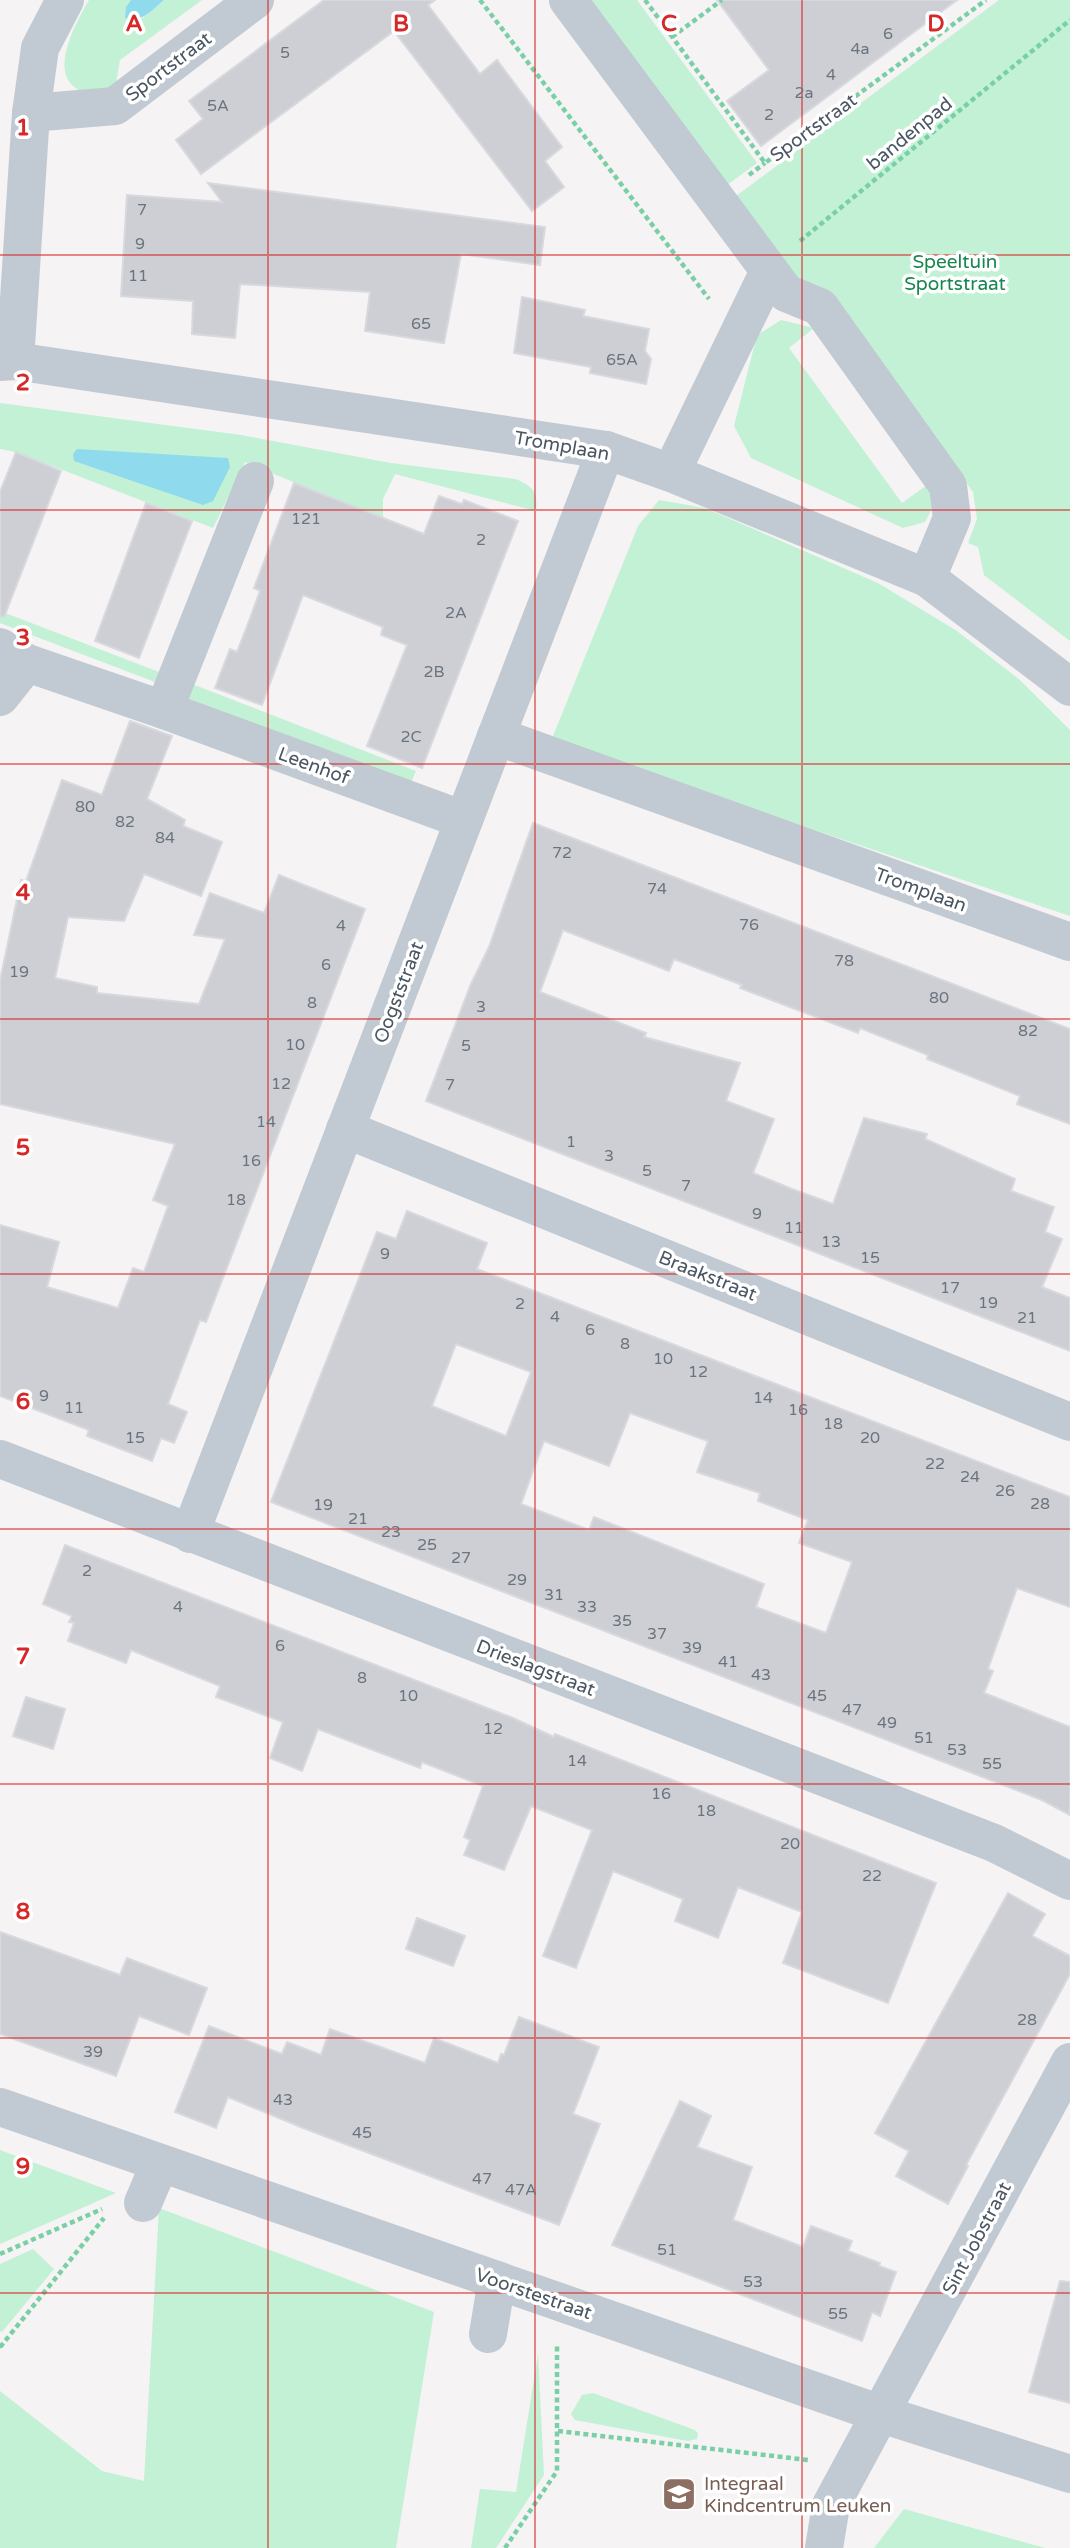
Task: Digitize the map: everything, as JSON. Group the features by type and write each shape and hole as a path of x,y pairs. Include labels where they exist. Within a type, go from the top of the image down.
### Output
{"street":[{"path":"8,361 30,113 40,48 65,0"},
{"name":"Sportstraat","path":"30,113 115,106 255,0"},
{"path":"568,0 786,293 820,307 948,486 952,518 927,578"},
{"path":"671,472 769,271"},
{"name":"Tromplaan","path":"8,361 606,450 671,472 927,578 1070,687"},
{"name":"Oogststraat","path":"190,1534 606,450"},
{"path":"164,710 255,481"},
{"path":"0,697 14,655"},
{"name":"Leenhof","path":"14,655 464,820"},
{"name":"Tromplaan","path":"496,736 1070,942"},
{"name":"Braakstraat","path":"345,1129 1070,1422"},
{"name":"Drieslagstraat","path":"0,1459 994,1843 1070,1881"},
{"name":"Sint Jobstraat","path":"824,2548 831,2505 1070,2062"},
{"name":"Voorstestraat","path":"0,2107 881,2414 1070,2474"},
{"path":"143,2203 160,2163"},
{"path":"488,2334 497,2280"}],"path":[{"path":"480,0 738,336"},
{"name":"Sportstraat","path":"645,0 765,163 986,0"},
{"path":"672,37 722,0"},
{"name":"bandenpad","path":"769,271 808,233 1070,20"},
{"path":"0,2254 105,2212 2,2346 0,2345"},
{"path":"505,2548 557,2471 556,2301"},
{"path":"558,2431 853,2465"}],"green space":[{"path":"89,0 131,0 126,7 140,20 164,0 202,0 120,60 116,83 104,90 90,93 81,91 71,83 66,73 65,61 77,22"},
{"path":"584,0 637,0 757,163 723,188"},
{"name":"Speeltuin Sportstraat","path":"999,0 1070,0 1070,641 984,575 978,547 968,543 977,519 973,492 840,307 788,272 732,199"},
{"path":"781,320 814,328 789,348 902,503 927,485 935,503 925,522 903,528 751,458 734,426 757,335"},
{"path":"0,403 241,435 391,463 516,479 533,490 536,511 395,474 383,499 383,519 245,462 213,528 16,452 0,449"},
{"path":"659,500 705,508 878,583 957,631 1020,680 1070,730 1070,916 551,741 638,526"},
{"path":"0,611 159,672 155,682 0,623"},
{"path":"192,684 416,771 410,785 186,698"},
{"path":"0,2150 116,2193 0,2244"},
{"path":"159,2208 434,2312 396,2548 0,2548 0,2391 102,2471 144,2481"},
{"path":"33,2249 54,2269 2,2332 0,2264"},
{"path":"538,2354 544,2475 496,2548 471,2548 480,2489 516,2492"},
{"path":"593,2393 695,2430 698,2433 697,2439 688,2441 575,2420 571,2414 582,2395"},
{"path":"904,2509 1045,2548 874,2548"}],"water":[{"path":"131,0 164,0 141,18 131,19 125,18 126,7"},
{"path":"77,449 228,458 230,467 213,501 203,505 74,461 73,454"}],"building":[{"path":"324,0 435,0 428,5 480,74 497,60 562,147 545,161 564,187 532,211 394,31 201,174 176,140 203,119 189,101"},
{"path":"717,0 957,0 761,146 727,101 769,70"},
{"path":"208,183 545,227 540,265 461,254 444,343 365,331 370,292 240,284 235,338 192,334 193,301 121,296 127,195 222,202"},
{"path":"522,297 585,310 583,316 649,329 645,351 651,359 646,384 590,373 591,367 514,353"},
{"path":"16,452 61,471 4,617 0,616 0,492"},
{"path":"294,483 424,534 439,496 462,504 464,500 518,521 422,768 367,746 407,645 381,635 383,627 303,595 262,705 215,688 230,649 237,652 249,621 260,591 254,588"},
{"path":"146,503 192,521 139,658 95,641"},
{"path":"130,721 172,736 147,799 185,820 183,826 222,842 201,896 144,874 124,921 68,917 55,978 97,987 97,993 199,1004 225,939 194,935 210,893 264,913 279,875 365,909 206,1322 200,1320 168,1404 187,1412 174,1443 161,1438 152,1461 87,1436 89,1430 0,1396 0,1225 59,1242 47,1287 118,1308 133,1268 144,1272 168,1206 153,1200 175,1144 0,1104 0,981 21,880 26,881 62,780 102,795"},
{"path":"533,823 1070,1029 1070,1124 1017,1104 1020,1096 927,1059 928,1055 860,1028 858,1033 740,988 742,985 674,959 669,971 563,930 540,992 646,1033 644,1037 740,1063 726,1101 774,1119 753,1173 792,1189 833,1204 864,1118 927,1134 925,1139 1015,1179 1011,1191 1054,1207 1045,1232 1062,1239 1042,1287 1070,1298 1070,1351 426,1101 471,984 489,947"},
{"path":"407,1211 487,1243 477,1269 1070,1497 1070,1607 1017,1588 988,1669 993,1671 984,1693 1070,1727 1070,1815 1042,1800 271,1502 377,1232 396,1239","holes":["456,1344 531,1372 506,1436 432,1406","630,1413 708,1441 697,1472 760,1493 758,1501 808,1520 799,1543 852,1562 826,1633 756,1607 764,1584 594,1517 589,1530 521,1504 544,1441 609,1466"]},
{"path":"65,1545 936,1883 888,2003 783,1963 802,1912 738,1887 718,1938 675,1921 683,1899 613,1871 576,1968 543,1956 592,1830 531,1806 504,1870 464,1855 470,1840 464,1837 483,1786 422,1762 420,1768 318,1729 302,1771 270,1758 283,1722 216,1697 220,1686 131,1650 126,1663 68,1641 74,1623 69,1622 72,1616 43,1604"},
{"path":"26,1697 65,1709 53,1749 13,1736"},
{"path":"1008,1893 1045,1914 1032,1936 1070,1956 1070,1974 966,2165 968,2166 948,2204 896,2176 909,2151 875,2133"},
{"path":"417,1918 465,1936 453,1966 406,1949"},
{"path":"0,1932 120,1975 127,1958 207,1988 189,2035 139,2016 116,2076 0,2034"},
{"path":"519,2017 599,2047 573,2114 600,2124 559,2225 228,2097 216,2128 175,2112 209,2026 282,2054 287,2042 321,2055 330,2029 425,2063 434,2038 498,2063 501,2054 504,2055"},
{"path":"680,2101 711,2116 697,2147 752,2167 733,2220 803,2247 811,2226 852,2241 848,2251 896,2272 880,2316 872,2312 862,2341 612,2245"},
{"path":"1060,2281 1070,2282 1070,2403 1029,2392"}],"place":[{"name":"Integraal Kindcentrum Leuken","path":"679,2494"}]}
